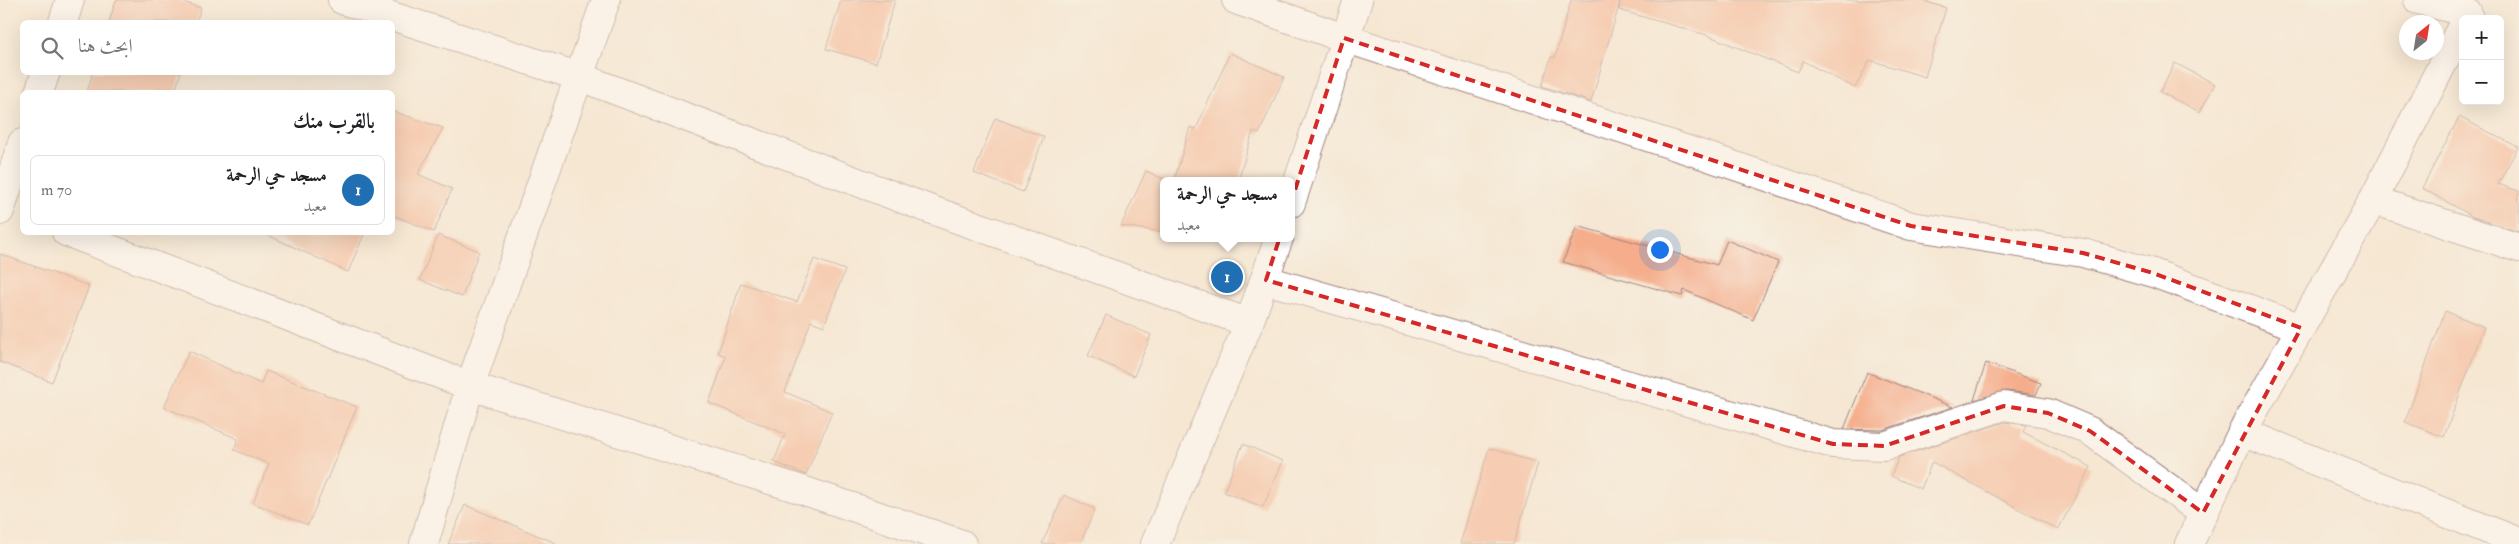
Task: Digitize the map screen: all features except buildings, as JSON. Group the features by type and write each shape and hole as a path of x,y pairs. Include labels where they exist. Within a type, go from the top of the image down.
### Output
{"street":[{"path":"64,20 70,0"},
{"path":"342,0 580,77 929,209 1249,323"},
{"path":"424,544 470,386 606,0"},
{"path":"1236,0 1344,38 1651,138 1911,226 2083,253 2153,273 2301,328"},
{"path":"1295,191 1358,0"},
{"path":"2189,544 2242,432 2373,200 2468,14 2418,0"},
{"path":"40,90 45,75"},
{"path":"8,211 20,153"},
{"path":"2373,200 2519,248"},
{"path":"74,235 470,386 796,488 962,544"},
{"path":"1155,544 1249,323 1266,280 1278,242"},
{"path":"1266,280 1833,444 1884,446 2004,406 2048,413 2090,431 2203,513"},
{"path":"2242,432 2519,542"}],"highlighted area":[{"path":"1344,38 1911,226 2083,253 2153,273 2301,328 2203,513 2090,431 2048,413 2004,406 1884,446 1833,444 1266,280"}],"place":[{"name":"مسجد حي الرحمة","path":"1227,277"}]}
